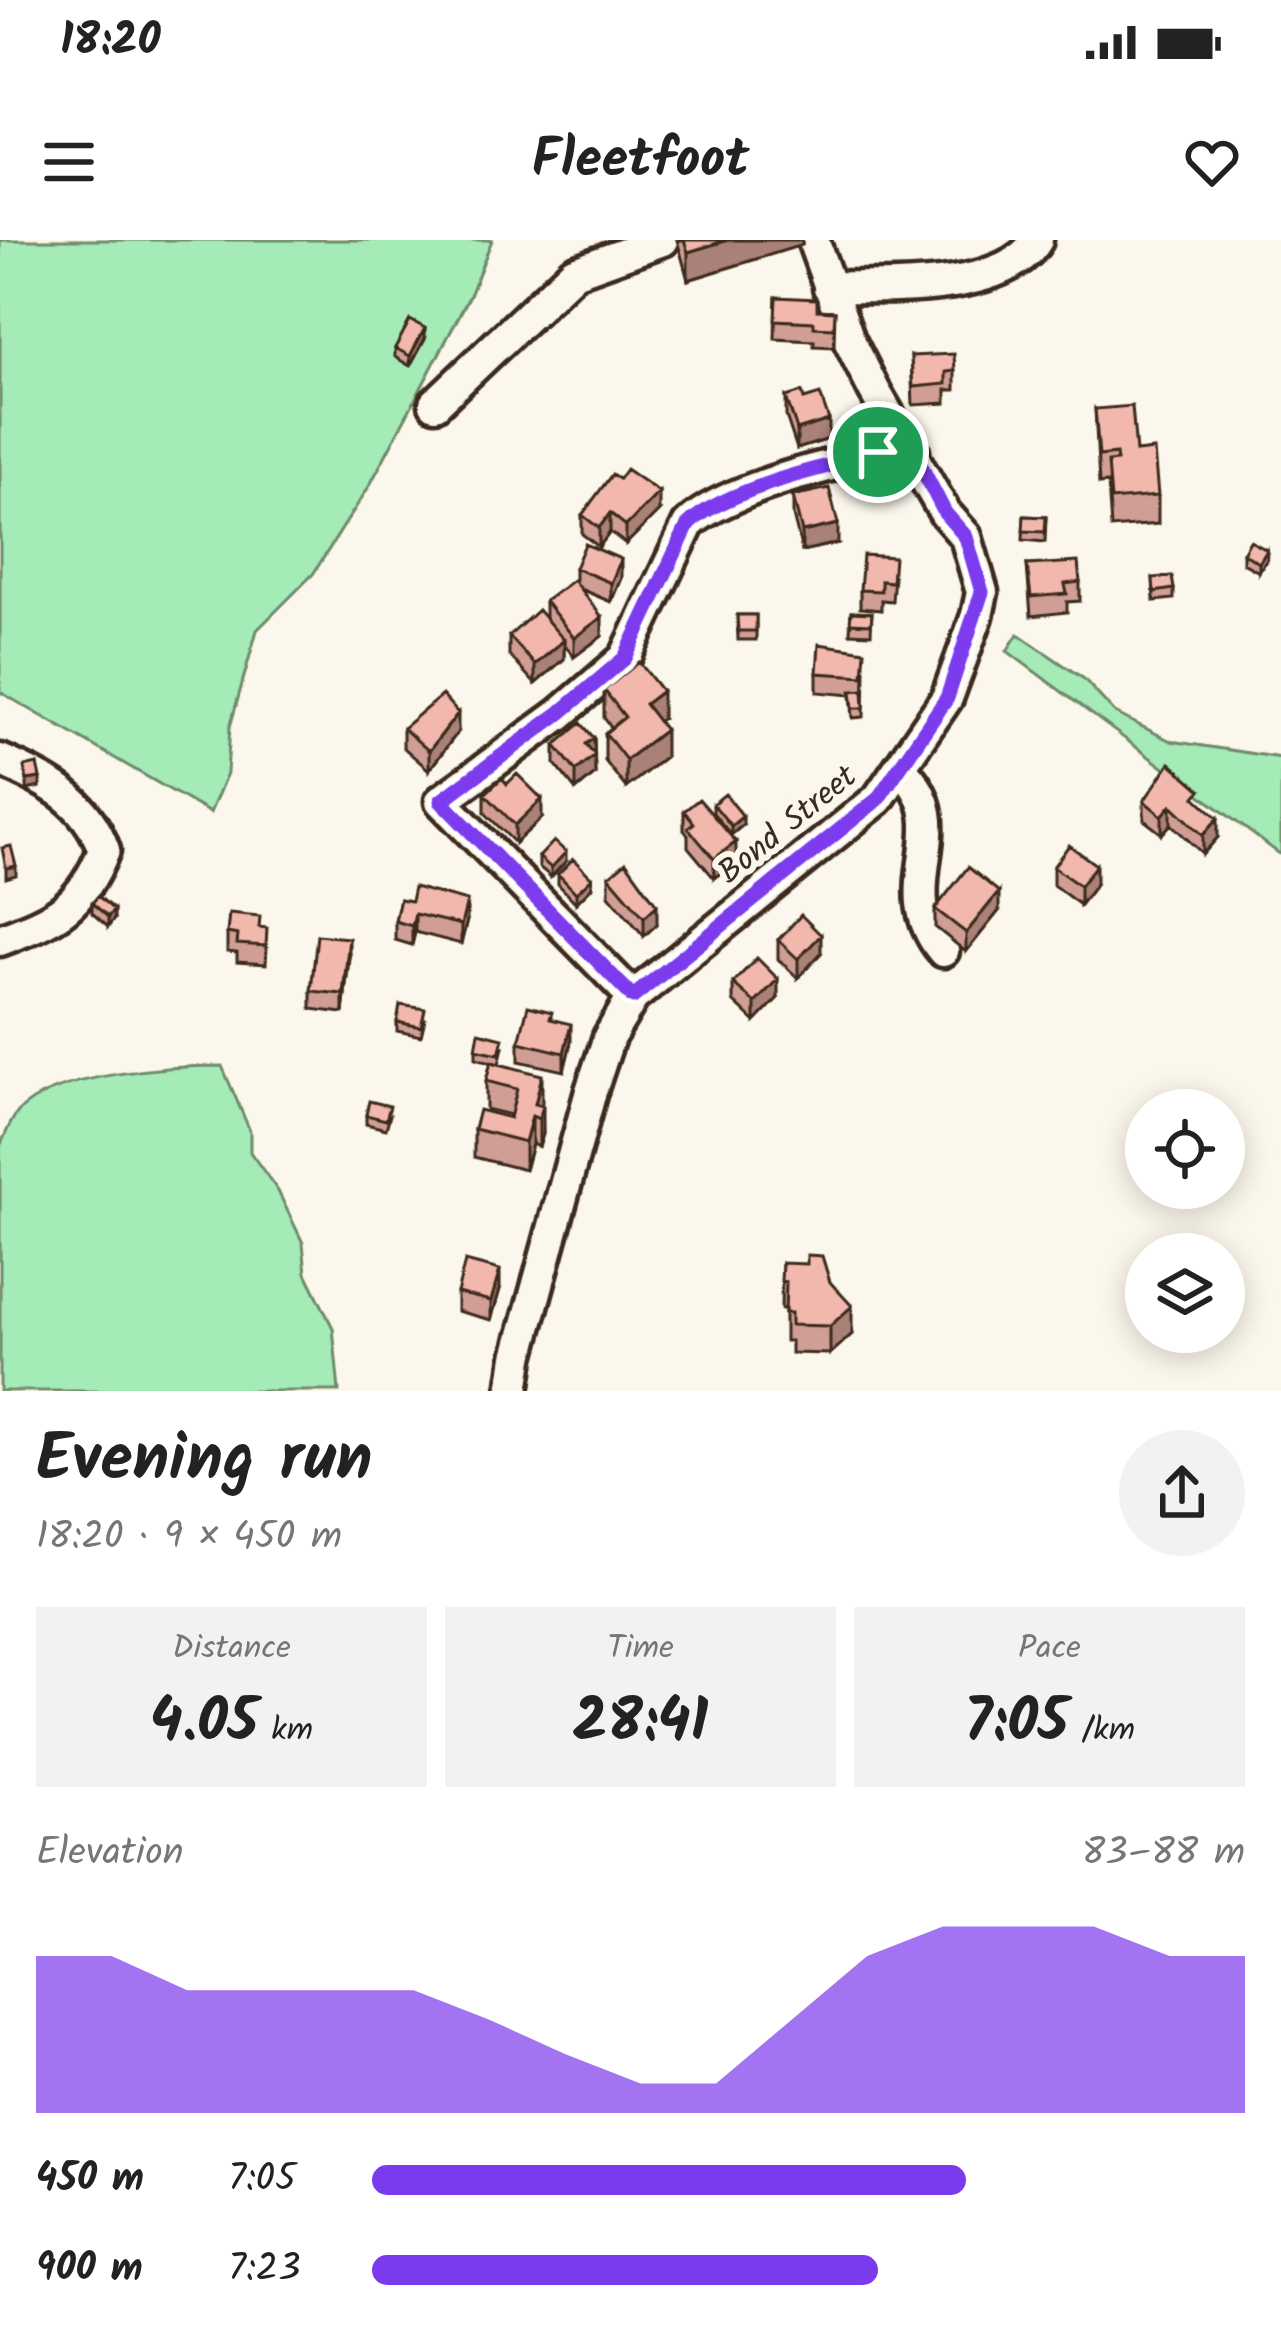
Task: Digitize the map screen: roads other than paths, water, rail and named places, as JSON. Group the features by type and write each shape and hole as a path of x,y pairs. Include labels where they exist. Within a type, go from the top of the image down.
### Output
{"street":[{"path":"436,404 574,272 663,240"},
{"name":"Bond Street","path":"513,1391 518,1357 609,1036 633,997 720,922 878,799 947,698 982,592 966,537 945,513 874,390 813,240"},
{"path":"829,286 946,283 1002,267 1037,240"},
{"path":"633,997 441,801 625,658 688,525 704,508 728,496 878,452 913,451"},
{"path":"0,760 44,776 95,824 104,850 90,884 55,920 0,940"},
{"path":"901,770 924,791 928,809 922,917 943,951"}]}
